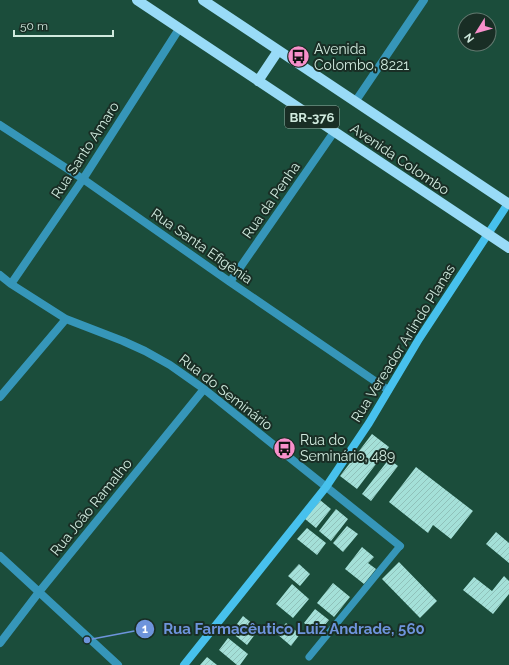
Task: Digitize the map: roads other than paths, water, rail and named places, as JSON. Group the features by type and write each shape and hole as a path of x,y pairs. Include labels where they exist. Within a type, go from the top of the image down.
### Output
{"main road":[{"name":"Avenida Colombo","path":"137,0 509,248"},
{"name":"Avenida Colombo","path":"203,0 509,203"},
{"path":"258,81 278,51"}],"street":[{"path":"355,102 424,0"},
{"name":"Rua Santo Amaro","path":"11,284 82,179 179,29"},
{"name":"Rua Santa Efigênia","path":"0,125 82,179 388,390"},
{"name":"Rua da Penha","path":"230,282 334,132"},
{"name":"Rua Vereador Arlindo Planas","path":"184,665 326,487 369,423 419,339 509,203"},
{"name":"Rua do Seminário","path":"0,275 11,284 66,319 124,341 170,365 204,389 400,546"},
{"path":"0,398 66,319"},
{"name":"Rua João Ramalho","path":"0,643 39,592 204,389"},
{"path":"0,556 118,665"}],"lane":[{"path":"309,657 400,546"}],"place":[{"name":"Avenida Colombo, 8221","path":"299,57"},
{"name":"Rua do Seminário, 489","path":"285,448"},
{"name":"Rua Farmacêutico Luiz Andrade, 560","path":"87,640"}]}
